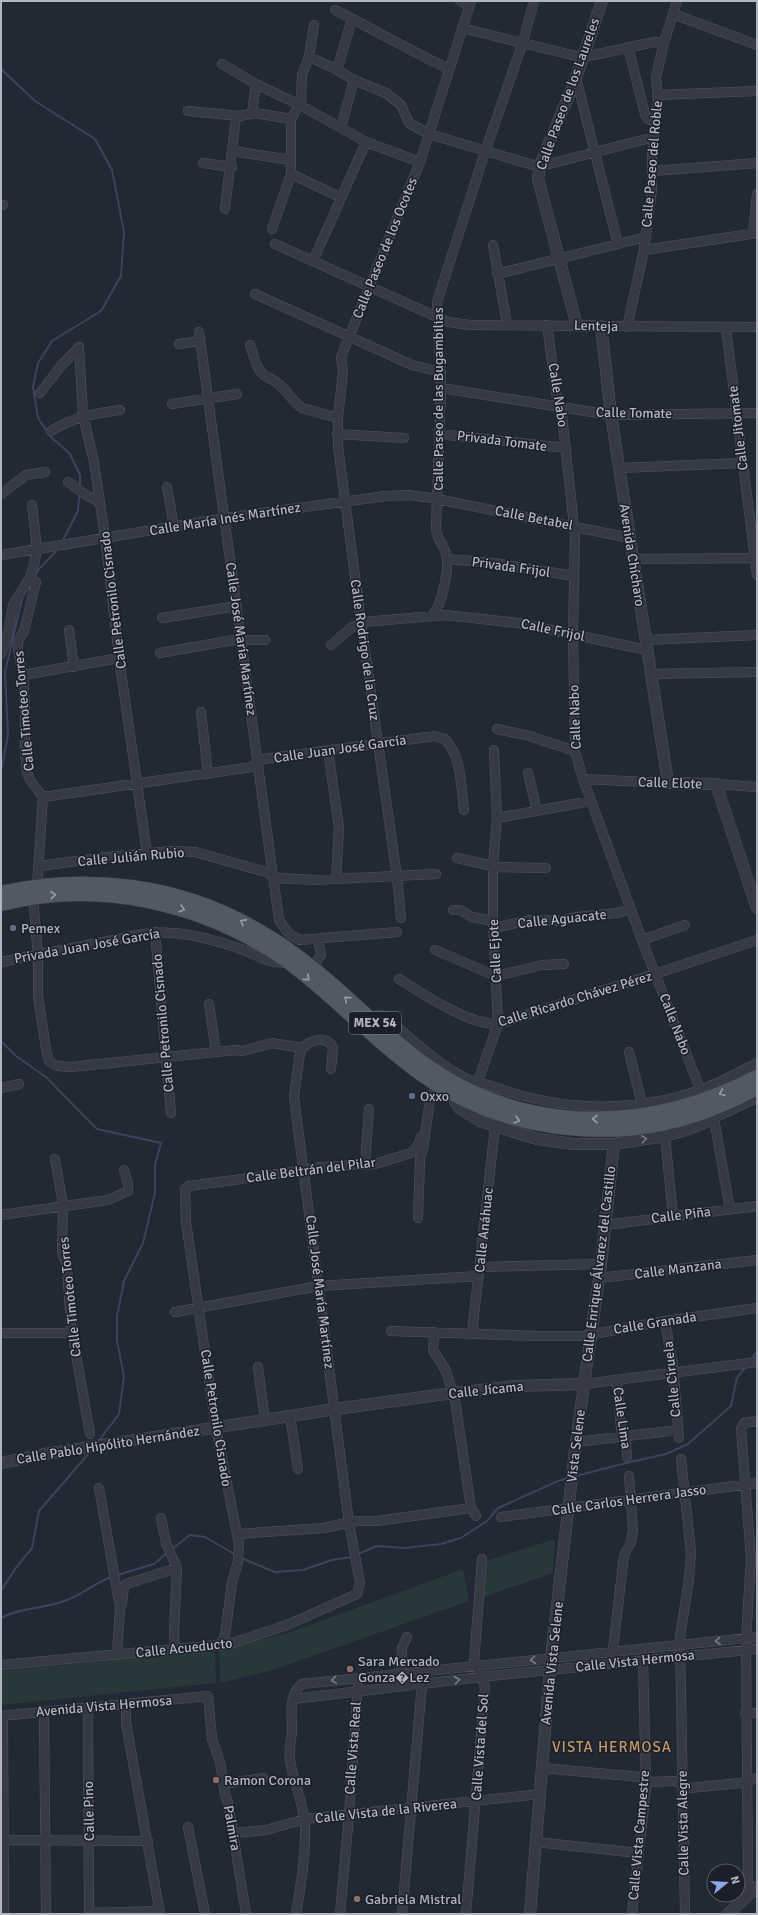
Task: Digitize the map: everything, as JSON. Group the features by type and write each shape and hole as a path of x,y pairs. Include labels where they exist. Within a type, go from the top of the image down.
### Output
{"main road":[{"name":"MEX 54","path":"1,904 35,891 68,883 99,884 132,887 177,896 225,913 260,931 291,951 373,1021 429,1061 456,1085 503,1105 550,1116 578,1119 624,1118 665,1111 704,1100 757,1077"},
{"name":"MEX 54","path":"1,893 35,891"},
{"name":"MEX 54","path":"291,951 398,1056 437,1085 454,1095 500,1115 518,1120 576,1129 624,1129 717,1112 757,1088"}],"street":[{"path":"460,1 470,3"},
{"name":"Calle Paseo de las Bugambilias","path":"433,614 438,609 442,599 447,559 446,552 437,536 441,372 437,302 485,152 523,42 534,1"},
{"name":"Calle Paseo de los Laureles","path":"577,326 539,184 538,174 540,165 576,78 602,1"},
{"name":"Calle Paseo del Roble","path":"627,327 646,237 653,171 655,121 658,95 656,77 664,43 677,1"},
{"name":"Calle Paseo de los Ocotes","path":"344,501 337,434 343,371 341,357 420,162 470,3"},
{"path":"335,10 410,50 450,69"},
{"path":"673,14 757,45"},
{"path":"337,70 352,19"},
{"path":"272,229 291,174 291,119 300,105 303,70 309,57 314,25"},
{"path":"462,28 575,56 584,56 654,42 664,43"},
{"path":"628,47 645,114 648,119 655,121"},
{"path":"309,57 354,80 386,93 401,105 409,123 429,134 485,152 533,165 540,165 654,137"},
{"path":"222,64 256,84 300,105 327,122 341,127 366,142 420,162"},
{"path":"576,78 618,244"},
{"path":"341,127 354,80"},
{"path":"252,113 256,84"},
{"path":"658,95 757,91"},
{"path":"188,111 236,116 252,113 291,119"},
{"path":"225,209 232,167 232,151 236,116"},
{"path":"313,261 340,197 366,142"},
{"path":"232,151 291,160"},
{"path":"203,163 232,167"},
{"path":"653,171 757,163"},
{"path":"291,174 340,197"},
{"path":"644,250 755,233 757,194"},
{"path":"498,274 559,260 646,237"},
{"name":"Lenteja","path":"275,244 370,286 437,318 459,324 726,328 757,327"},
{"path":"493,246 507,324"},
{"path":"255,294 412,365 441,372"},
{"name":"Calle Nabo","path":"547,325 566,448 574,526 573,634 575,751 583,779 642,940 700,1089"},
{"name":"Avenida Chícharo","path":"601,326 611,415 668,783"},
{"name":"Calle Jitomate","path":"726,328 742,463 756,558 757,576"},
{"name":"Calle José María Martínez","path":"179,344 200,336 272,876 279,920 291,951"},
{"path":"250,345 258,367 263,375 273,380 284,389 297,404 302,408 338,418"},
{"name":"Calle Petronilo Cisnado","path":"40,393 61,366 79,347 83,415 94,462 100,502 119,658 139,784 147,852"},
{"name":"Calle Tomate","path":"440,388 611,415 757,413"},
{"path":"172,404 237,394"},
{"path":"51,431 64,423 83,415 120,410"},
{"path":"337,434 404,438"},
{"name":"Privada Tomate","path":"439,434 566,448"},
{"path":"619,468 742,463"},
{"path":"1,494 26,475 45,472"},
{"path":"68,482 86,495 100,502"},
{"path":"167,487 174,527"},
{"name":"Calle María Inés Martínez","path":"1,555 224,518 344,501 408,496 437,499"},
{"name":"Calle Betabel","path":"437,499 630,538"},
{"name":"Calle Rodrigo de la Cruz","path":"344,501 397,877 401,918"},
{"path":"1,654 8,635 13,605 30,577 34,565 37,549 32,505"},
{"path":"633,559 756,558"},
{"name":"Privada Frijol","path":"447,559 494,563 574,576"},
{"name":"Calle Timoteo Torres","path":"36,582 24,630 18,641 23,676 27,773 32,783 43,797"},
{"path":"162,618 237,606"},
{"name":"Calle Frijol","path":"361,623 433,614 458,615 518,623 573,634 646,645 757,635"},
{"path":"331,646 351,628 361,623"},
{"path":"69,630 74,667"},
{"path":"8,635 18,641"},
{"path":"160,652 241,639 265,640"},
{"path":"23,676 119,658"},
{"path":"651,674 757,672"},
{"path":"201,712 208,774"},
{"path":"497,729 526,735 575,751"},
{"name":"Calle Juan José García","path":"43,797 252,767 263,759 435,736 445,739 451,747 457,762 464,810"},
{"path":"328,750 339,828 336,879"},
{"name":"Calle Ejote","path":"478,1081 498,1024 493,924 493,866 497,818 494,750"},
{"path":"528,773 537,811"},
{"name":"Calle Elote","path":"583,779 757,787"},
{"path":"716,784 757,908"},
{"path":"43,797 39,866 35,891 39,1002 47,1055 50,1062 60,1067 71,1067 167,1056 243,1051 272,1043 302,1048 310,1042 320,1040 329,1042 333,1048 331,1069"},
{"path":"497,818 591,801"},
{"name":"Calle Julián Rubio","path":"39,866 147,852 173,851 195,852 266,872 272,876 305,880 397,877 436,874"},
{"path":"457,858 493,866 546,868"},
{"name":"Calle Aguacate","path":"453,910 460,910 472,917 493,924 530,920 557,921 631,910"},
{"path":"642,940 685,925"},
{"name":"Calle Petronilo Cisnado","path":"155,932 171,1113"},
{"name":"Privada Juan José García","path":"1,962 155,932 172,932 206,938 244,950 273,963 291,951"},
{"path":"291,951 318,939 396,932"},
{"path":"312,968 321,955 318,939"},
{"name":"Calle Ricardo Chávez Pérez","path":"399,978 445,1007 487,1023 498,1024 757,940"},
{"path":"435,950 496,976 542,965 564,964"},
{"path":"210,1004 216,1052"},
{"name":"Calle José María Martínez","path":"302,1048 294,1097 305,1170 349,1522 360,1583 357,1594"},
{"path":"630,1052 642,1104"},
{"path":"429,1061 462,1076 525,1097 565,1105 600,1107 642,1104 668,1099 700,1089 757,1063"},
{"path":"1,1088 19,1084"},
{"path":"418,1218 420,1159 430,1100 437,1085"},
{"path":"454,1095 457,1105 465,1113 495,1127 557,1143 614,1144 665,1136 689,1129 717,1112 757,1098"},
{"path":"365,1164 369,1110"},
{"path":"717,1112 730,1210"},
{"name":"Calle Anáhuac","path":"472,1333 495,1127"},
{"name":"Calle Beltrán del Pilar","path":"186,1187 335,1165 375,1164 413,1152 421,1137 425,1136"},
{"path":"665,1136 673,1216"},
{"name":"Calle Enrique Álvarez del Castillo","path":"584,1384 601,1264 614,1144"},
{"name":"Calle Timoteo Torres","path":"55,1159 63,1205 62,1252 67,1267 72,1333 90,1434"},
{"path":"1,1215 106,1200 124,1194 128,1192 128,1188 124,1170"},
{"name":"Calle Petronilo Cisnado","path":"186,1187 186,1222 216,1428 237,1534 238,1562 232,1580 225,1636 219,1646"},
{"name":"Calle Piña","path":"605,1226 757,1206"},
{"name":"Calle Manzana","path":"599,1278 757,1260"},
{"path":"175,1312 319,1286 479,1272 601,1264"},
{"name":"Calle Granada","path":"391,1331 538,1336 590,1334 665,1321 757,1308"},
{"name":"Calle Ciruela","path":"623,1435 678,1434 673,1373 665,1321"},
{"path":"434,1332 433,1350 446,1371 453,1393 471,1508 476,1516"},
{"path":"1,1333 72,1333"},
{"name":"Calle Jícama","path":"216,1428 335,1409 453,1393 516,1386 584,1384 757,1362"},
{"path":"258,1367 265,1420"},
{"name":"Calle Lima","path":"616,1380 627,1457"},
{"name":"Vista Selene","path":"569,1509 584,1384"},
{"path":"290,1416 298,1469"},
{"path":"728,1914 754,1889 748,1883 745,1713 746,1639 751,1559 740,1428 742,1424 757,1421"},
{"name":"Calle Pablo Hipólito Hernández","path":"1,1463 70,1450 216,1428"},
{"path":"576,1442 623,1435"},
{"path":"681,1459 686,1493"},
{"path":"611,1663 624,1555 631,1542 633,1530 629,1476"},
{"name":"Calle Carlos Herrera Jasso","path":"501,1516 569,1509 757,1483"},
{"path":"98,1488 119,1605 116,1654"},
{"name":"Calle Vista Alegre","path":"685,1914 680,1628 689,1579 691,1552 686,1493"},
{"path":"237,1534 324,1528 358,1520 377,1521 471,1508"},
{"name":"Avenida Vista Selene","path":"530,1914 550,1664 569,1509"},
{"path":"161,1518 170,1552 177,1568 174,1632 175,1650"},
{"path":"475,1667 474,1662 482,1559"},
{"path":"119,1605 123,1603 123,1588 126,1584 177,1568"},
{"name":"Calle Acueducto","path":"1,1665 230,1644 287,1625 357,1594"},
{"path":"401,1686 402,1648 407,1637"},
{"name":"Calle Vista Hermosa","path":"293,1699 481,1677 612,1652 757,1637"},
{"name":"Calle Vista Hermosa","path":"293,1699 300,1686 307,1683 475,1667 611,1663 757,1649"},
{"name":"Calle Vista Campestre","path":"632,1914 646,1780 643,1659"},
{"name":"Calle Vista del Sol","path":"466,1914 485,1688 475,1667"},
{"name":"Calle Vista Real","path":"340,1914 349,1815 358,1678"},
{"path":"402,1914 422,1684"},
{"name":"Avenida Vista Hermosa","path":"2,1716 208,1696"},
{"name":"Palmira","path":"208,1696 212,1739 220,1762 223,1784 234,1833 246,1914"},
{"path":"293,1699 290,1709 292,1728 289,1754 304,1819 305,1853 296,1914"},
{"path":"90,1913 160,1913 126,1723 126,1704"},
{"name":"Calle Pino","path":"88,1708 90,1913"},
{"path":"44,1712 46,1914"},
{"path":"745,1713 757,1713"},
{"path":"2,1716 4,1914"},
{"path":"542,1768 640,1777 652,1782 675,1781 690,1788 741,1783 757,1778"},
{"path":"223,1784 263,1778"},
{"name":"Calle Vista de la Riverea","path":"234,1833 266,1830 304,1819 540,1794"},
{"path":"188,1827 205,1914"},
{"path":"3,1840 148,1841"},
{"path":"536,1842 638,1853"}],"shaded area":[{"path":"555,1539 553,1573 483,1597 486,1561"},
{"path":"463,1569 469,1601 273,1670 220,1683 219,1649 288,1633"},
{"path":"215,1650 216,1683 1,1705 1,1671"}],"waterway":[{"path":"1,69 35,101 95,139 112,170 124,232 121,276 101,311 52,341 38,363 33,387 38,418 50,436 70,454 80,475 80,484"},
{"path":"62,542 78,511 79,497"},
{"path":"35,576 39,569 58,549"},
{"path":"1,772 8,735 5,672 22,599"},
{"path":"1,1041 16,1056 46,1077 97,1129 161,1143 155,1165 155,1193 143,1243 124,1281 117,1316 117,1341 124,1376 119,1414 98,1442"},
{"path":"751,1360 757,1351"},
{"path":"576,1476 666,1454 688,1444 731,1406 737,1378 746,1366"},
{"path":"1,1591 15,1569 32,1548 39,1511 90,1452"},
{"path":"358,1554 377,1546 404,1548 441,1544 461,1538 487,1521 498,1508 568,1478"},
{"path":"172,1549 190,1535 205,1537 236,1555"},
{"path":"117,1575 154,1564 167,1553"},
{"path":"241,1558 275,1572 303,1570 332,1560 352,1557"},
{"path":"1,1618 16,1612 56,1604 70,1599 111,1577"}],"place":[{"name":"Pemex","path":"13,928"},
{"name":"Oxxo","path":"412,1096"},
{"name":"Sara Mercado Gonza�Lez","path":"350,1669"},
{"name":"Ramon Corona","path":"216,1780"},
{"name":"Gabriela Mistral","path":"357,1899"}],"district":[{"name":"VISTA HERMOSA","path":"612,1747"}]}
